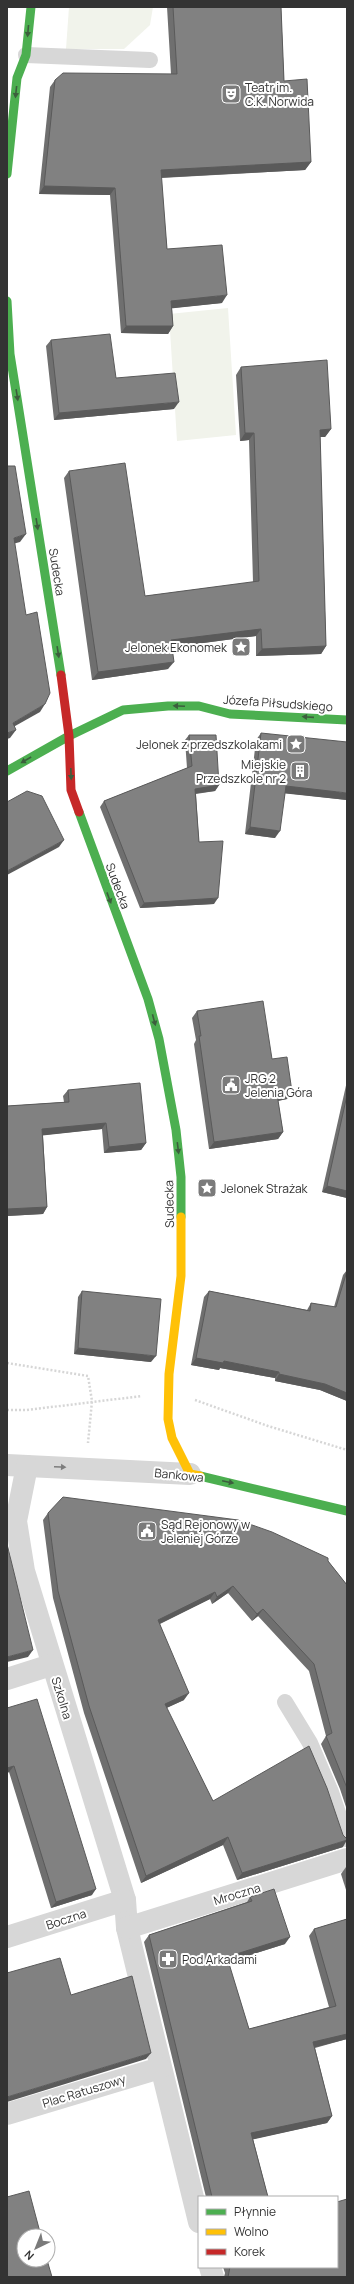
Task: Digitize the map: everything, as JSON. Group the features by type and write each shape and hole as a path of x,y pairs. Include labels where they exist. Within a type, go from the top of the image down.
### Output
{"street":[{"path":"7,174 17,78 26,55 31,7"},
{"name":"Sudecka","path":"7,301 10,354 69,736 71,790 116,916 148,999 159,1039 173,1116 181,1177 181,1276 169,1374 168,1419 172,1438 190,1474"},
{"name":"Józefa Piłsudskiego","path":"7,771 69,736 123,710 168,706 199,706 230,714 347,720"},
{"name":"Bankowa","path":"17,1465 190,1474 248,1486 347,1511"},
{"name":"Szkolna","path":"17,1465 16,1521 24,1571 125,1900 127,1928"},
{"path":"7,1679 52,1665"},
{"name":"Mroczna","path":"127,1928 347,1859"},
{"name":"Boczna","path":"7,1938 125,1900"},
{"path":"127,1928 160,2068 198,2218"},
{"name":"Plac Ratuszowy","path":"7,2114 160,2068"}],"lane":[{"path":"26,55 150,60"},
{"path":"285,1702 310,1743 331,1792 347,1839"}],"path":[{"path":"7,1363 88,1376 92,1401 88,1450"},
{"path":"7,1410 27,1410 92,1401 144,1396"},
{"path":"192,1399 268,1426 347,1450"}],"shaded area":[{"path":"69,7 153,7 150,25 124,49 66,49"},
{"path":"228,308 236,435 177,441 169,314"}],"building":[{"path":"173,7 281,7 284,81 307,79 311,162 161,170 167,249 222,245 227,295 171,301 173,326 126,326 115,188 44,186 55,80 63,73 177,74"},
{"path":"110,334 116,378 175,373 179,402 59,413 51,340"},
{"path":"327,360 331,429 320,430 326,646 262,649 261,629 171,640 174,662 98,672 69,471 125,463 145,596 259,581 254,433 245,433 241,367"},
{"path":"7,466 15,466 26,534 14,538 26,615 37,612 50,693 45,704 13,723 16,730 7,733"},
{"name":"Miejskie Przedszkole nr 2","path":"261,733 347,742 347,793 286,786 280,831 250,827"},
{"path":"189,735 216,735 219,785 195,789 199,842 223,841 218,898 144,903 104,801 192,766"},
{"path":"27,791 42,796 64,840 7,871 7,802"},
{"path":"263,1001 272,1059 287,1057 292,1092 277,1094 283,1132 214,1142 199,1036 201,1036 197,1011"},
{"path":"140,1083 146,1143 109,1147 106,1123 42,1129 47,1207 7,1209 7,1106 69,1102 68,1090"},
{"path":"347,1095 347,1191 327,1186"},
{"path":"347,1271 347,1393 325,1384 279,1374 279,1372 224,1361 223,1363 196,1358 209,1291 310,1311 311,1303 336,1307"},
{"path":"82,1291 161,1299 156,1356 78,1348"},
{"path":"63,1497 238,1520 272,1532 328,1558 328,1561 347,1585 347,1788 326,1736 332,1733 314,1664 263,1609 257,1614 233,1586 217,1597 215,1592 158,1620 189,1693 165,1704 213,1801 309,1746 327,1788 343,1835 347,1840 242,1873 228,1837 146,1876 89,1706 58,1591 48,1513"},
{"path":"7,1544 33,1650 7,1657"},
{"path":"37,1699 96,1889 56,1902 14,1766 7,1768 7,1708"},
{"path":"274,1889 290,1937 227,1957 249,2029 336,2006 314,1929 347,1919 347,2034 313,2042 332,2116 251,2133 268,2196 212,2196 149,1935 252,1901 250,1897"},
{"path":"60,1958 71,1995 132,1976 151,2053 7,2097 7,1973"},
{"path":"29,2191 39,2228 16,2228 16,2268 49,2268 52,2277 7,2277 7,2197"},
{"path":"347,2199 347,2277 228,2277 230,2268 338,2268 338,2202"}],"traffic: fast":[{"path":"7,174 17,78 26,55 31,7"},
{"path":"7,301 10,354 61,675"},
{"path":"7,771 69,736 123,710 168,706 199,706 230,714 347,720"},
{"path":"79,812 148,999 159,1039 176,1130 181,1177 181,1217"},
{"path":"200,1476 347,1511"}],"traffic: slow":[{"path":"181,1217 181,1276 169,1374 168,1419 172,1438 190,1474 200,1476"}],"traffic: jam":[{"path":"61,675 69,736 71,790 79,812"}],"place":[{"name":"Teatr im. C.K. Norwida","path":"231,94"},
{"name":"Jelonek Ekonomek","path":"241,647"},
{"name":"Jelonek z przedszkolakami","path":"296,744"},
{"name":"Miejskie Przedszkole nr 2","path":"300,771"},
{"name":"JRG 2 Jelenia Góra","path":"231,1085"},
{"name":"Jelonek Strażak","path":"207,1188"},
{"name":"Sąd Rejonowy w Jeleniej Górze","path":"147,1531"},
{"name":"Pod Arkadami","path":"168,1959"}]}
